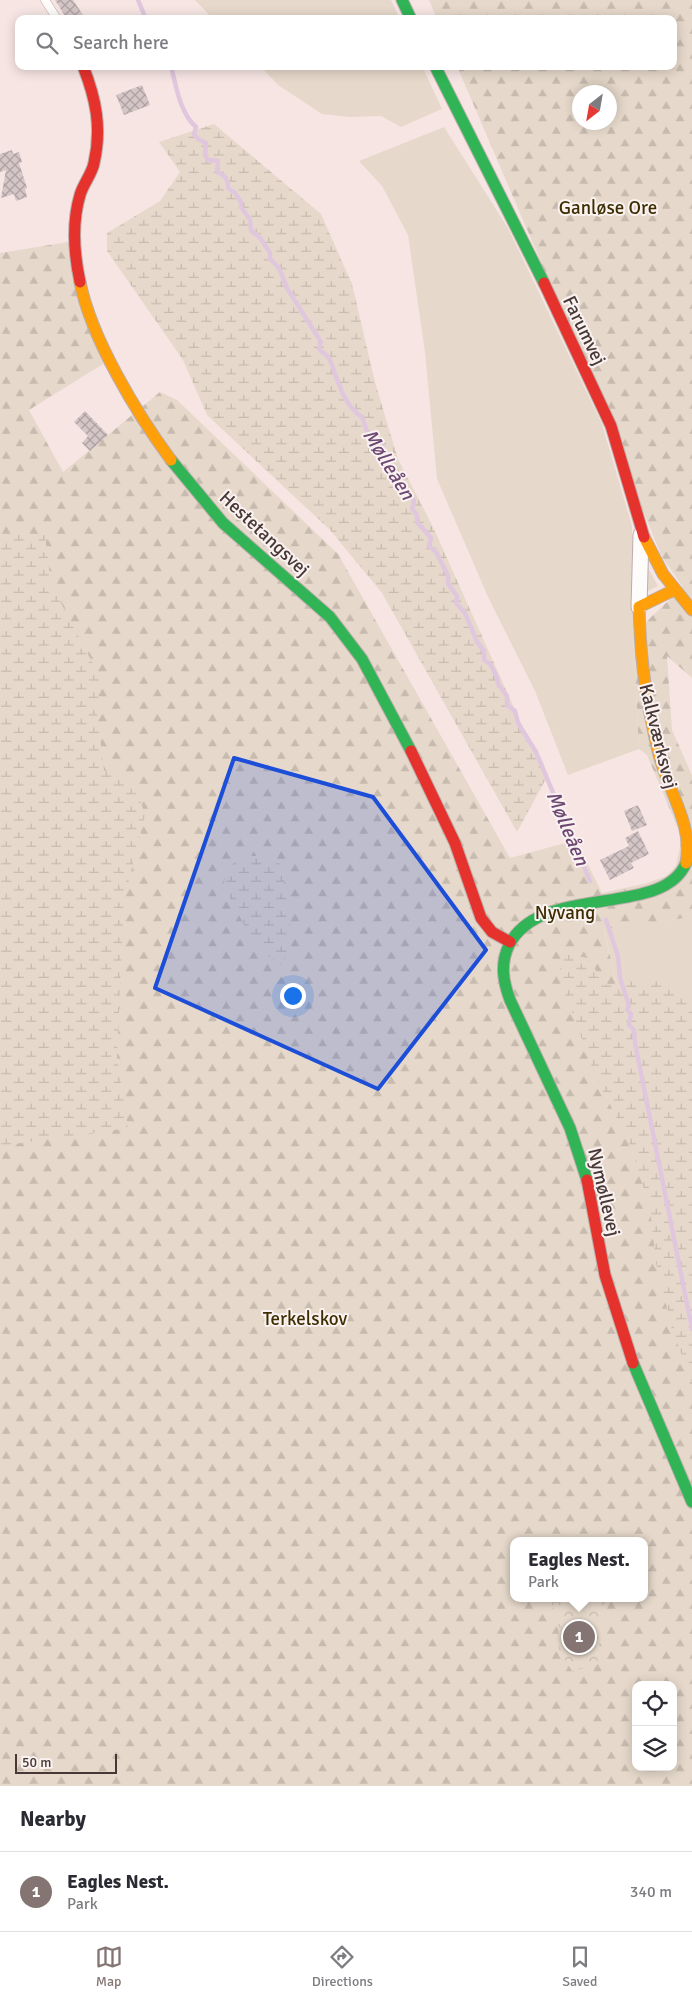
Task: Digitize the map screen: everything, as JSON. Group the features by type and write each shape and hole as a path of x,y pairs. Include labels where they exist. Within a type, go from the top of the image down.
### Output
{"street":[{"path":"402,0 409,15"},
{"name":"Hestetangsvej","path":"85,70 95,96 98,133 94,165 80,194 75,219 78,268 83,299 117,376 170,458 223,522 330,617 362,659 423,774 455,843 481,918 492,932 510,942"},
{"name":"Farumvej","path":"437,70 582,363 611,428 624,462 642,531 655,563 674,590 692,610"},
{"name":"Kalkværksvej","path":"551,912 567,906 656,888 676,879 687,860 690,842 689,835 662,766 650,716 642,667 639,607 642,531"},
{"path":"639,607 674,590"},
{"name":"Nymøllevej","path":"551,912 525,926 510,942 504,954 502,968 509,998 572,1134 586,1174 608,1287 642,1385 692,1502"}],"lane":[{"path":"46,0 55,15"}],"highlighted area":[{"path":"234,758 373,797 486,950 378,1089 155,988"}],"green space":[{"path":"195,0 391,0 398,15 209,15"},
{"name":"Terkelskov","path":"429,0 692,0 692,678 667,656 672,730 692,775 692,917 604,929 692,1318 692,1786 0,1786 0,253 68,242 103,364 29,410 63,472 160,392 177,400 338,554 510,858 576,840 602,893 647,883 666,876 676,866 682,838 647,755 639,749 633,634 683,587 662,557 544,269 459,70 677,70 677,15 435,15"},
{"path":"264,70 424,70 442,109 401,127 381,116 349,117 322,114 278,85"},
{"path":"214,124 321,214 352,284 375,382 398,459 433,527 546,779 517,832 382,593 330,530 207,415 183,360 107,251 107,233 160,201 180,172 159,142"},
{"path":"444,127 508,228 602,424 632,526 633,634 639,749 568,775 535,691 489,599 437,479 425,352 408,235 382,186 359,161"},
{"path":"22,533 45,535 51,584 100,677 97,713 104,770 136,787 145,815 124,900 117,1058 128,1128 0,1146 0,545"},
{"path":"645,563 658,586 646,592"},
{"path":"243,856 266,856 280,864 290,929 286,954 281,965 262,950 254,940 240,918 223,884 230,866"},
{"path":"692,917 692,1318 604,928"},
{"path":"565,954 588,958 605,985 659,978 692,997 692,1383 672,1329 656,1263 650,1208 628,1139 597,1080 558,974"},
{"path":"549,1602 605,1602 597,1665 572,1671 559,1650 558,1617"}],"building":[{"path":"55,0 73,0 83,15 64,15"},
{"path":"142,85 150,105 124,115 116,95"},
{"path":"12,150 13,154 19,152 22,162 19,163 27,188 25,189 27,197 16,201 14,194 1,198 6,170 0,172 0,154"},
{"path":"85,411 108,435 90,451 82,443 88,436 74,422"},
{"path":"638,805 647,825 632,831 624,811"},
{"path":"638,831 649,854 631,863 634,868 610,880 600,860 629,846 625,838"}],"waterway":[{"name":"Mølleåen","path":"138,0 144,15"},
{"name":"Mølleåen","path":"172,70 182,107 196,127 194,134 198,139 206,143 205,155 208,160 218,161 217,172 226,178 228,188 235,193 241,202 241,207 250,220 251,230 261,239 270,253 270,259 279,268 287,288 321,342 319,349 329,358 350,406 362,417 368,435 383,447 384,459 396,472 394,479 414,501 412,509 417,515 417,522 431,538 429,546 436,552 448,576 448,584 457,596 456,603 465,613 477,642 484,651 484,660 490,664 497,677 498,684 507,696 507,705 515,711 518,723 536,752 590,881"},
{"name":"Mølleåen","path":"606,920 618,956 620,978 629,1005 627,1010 631,1014 629,1025 634,1030 692,1329"}],"traffic: fast":[{"path":"402,0 409,15"},
{"path":"437,70 544,283"},
{"path":"171,460 223,523 330,617 362,659 411,751"},
{"path":"587,1180 570,1128 510,1000 503,972 506,952 509,945 525,926 547,913 573,906 653,891 673,880 686,863"},
{"path":"633,1363 692,1502"}],"traffic: slow":[{"path":"80,282 94,327 117,375 144,421 171,460"},
{"path":"644,537 663,574 692,610"},
{"path":"674,590 639,607 647,698 660,758 685,829 687,840 686,863"}],"traffic: jam":[{"path":"80,282 75,249 77,205 81,191 93,167 97,138 94,102 84,70"},
{"path":"544,283 611,426 644,537"},
{"path":"411,751 455,843 481,918 492,932 510,942"},
{"path":"587,1180 605,1275 633,1363"}],"place":[{"name":"Eagles Nest.","path":"579,1637"}],"park label":[{"name":"Ganløse Ore","path":"608,207"},
{"name":"Nyvang","path":"565,912"}]}
